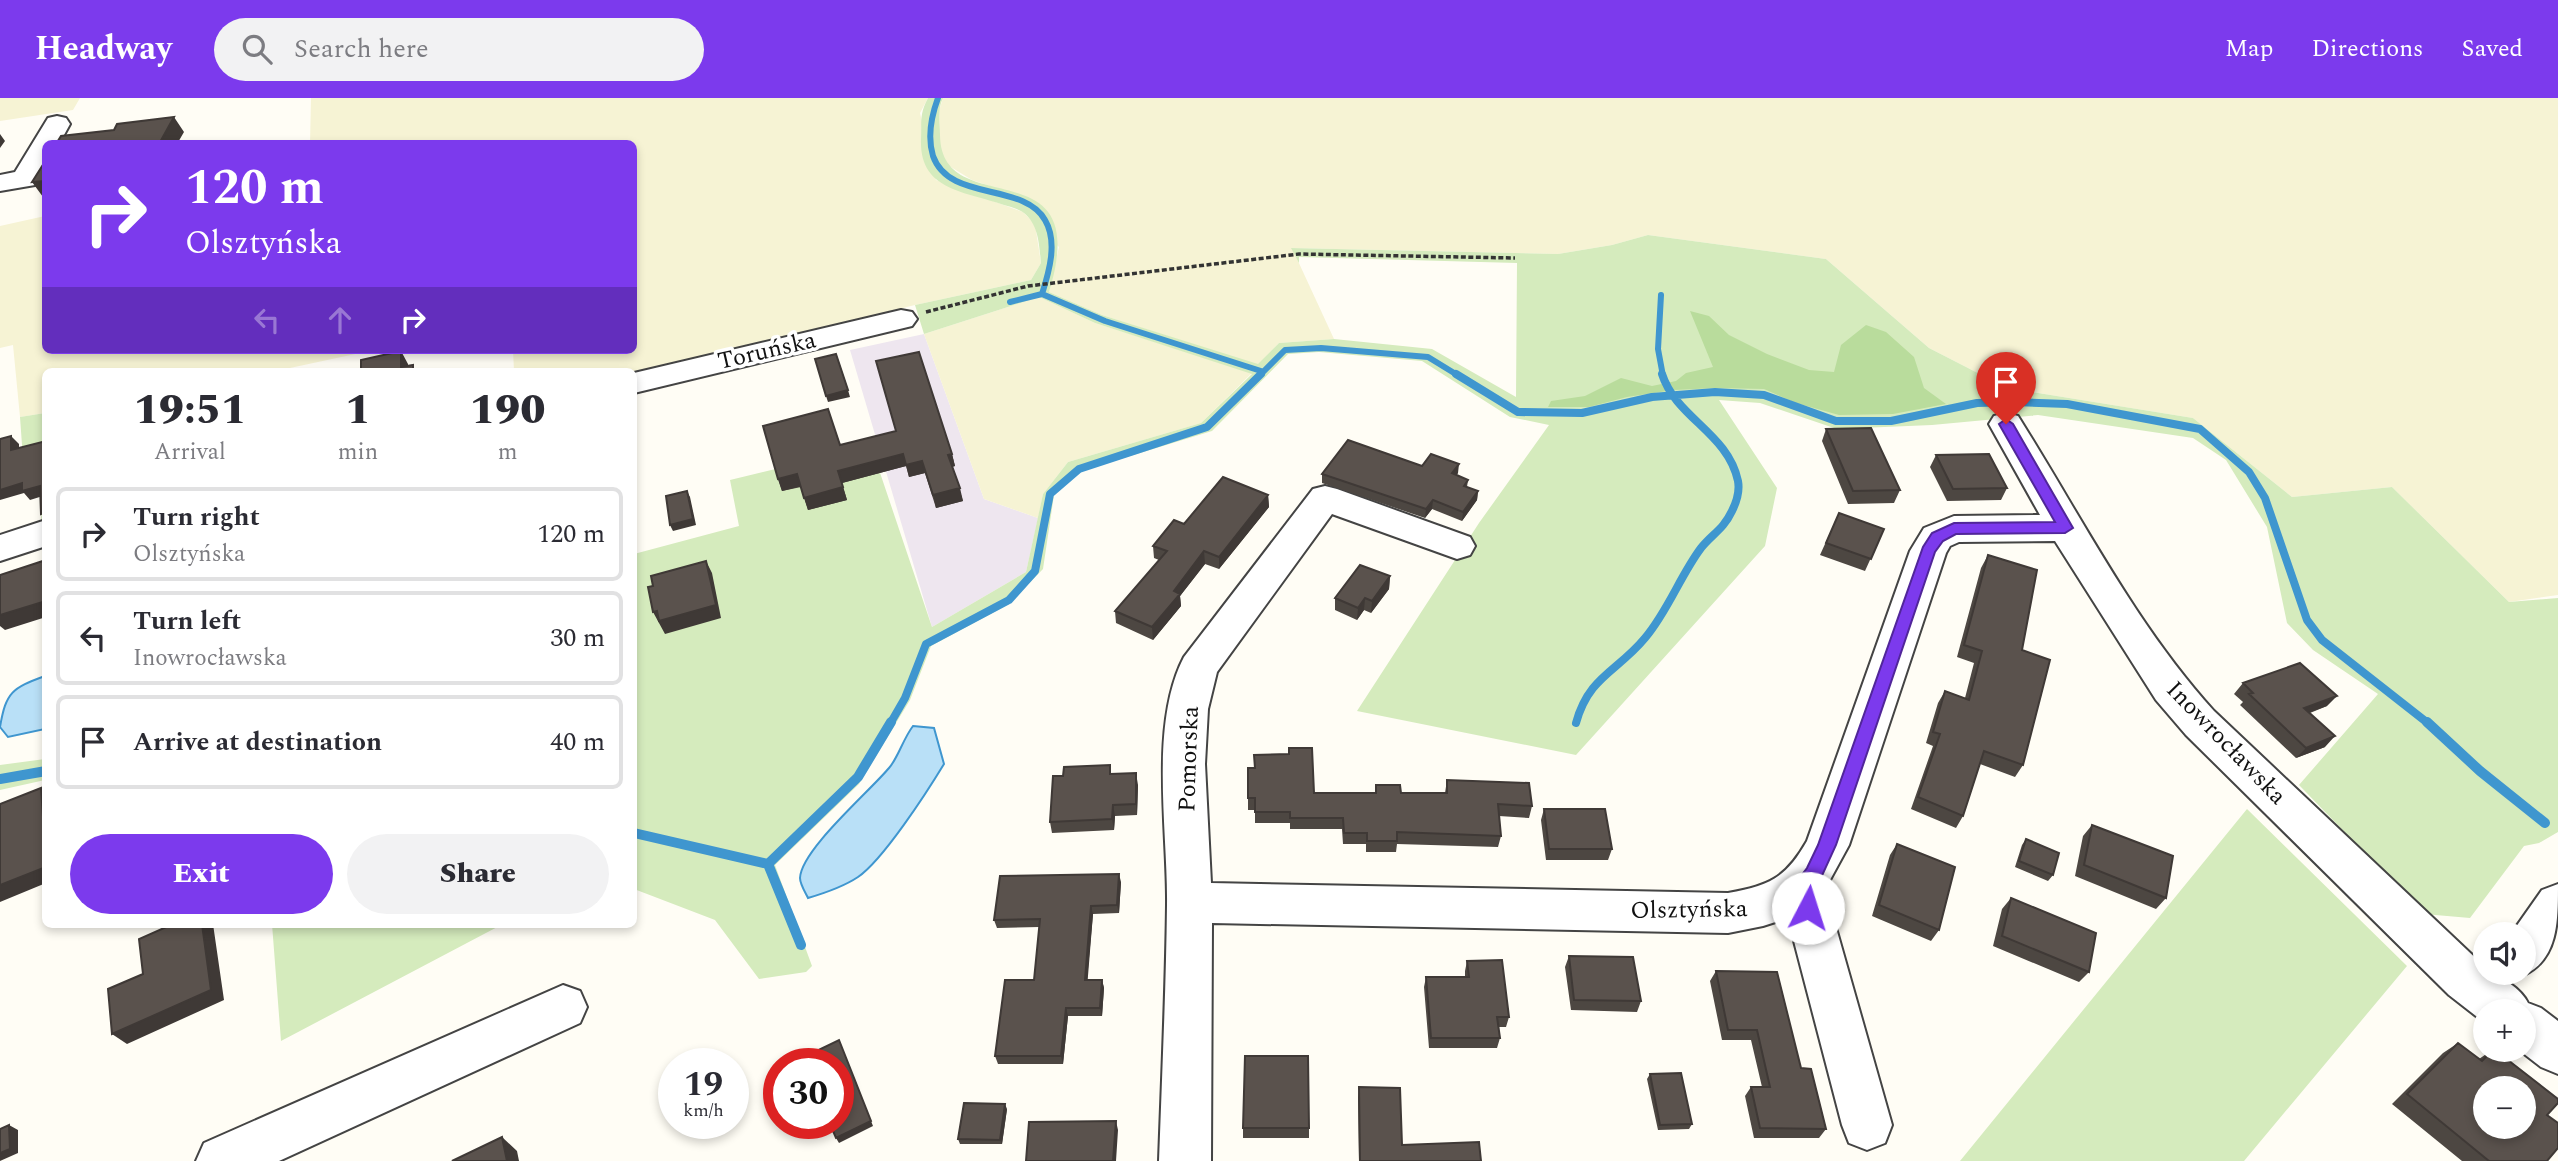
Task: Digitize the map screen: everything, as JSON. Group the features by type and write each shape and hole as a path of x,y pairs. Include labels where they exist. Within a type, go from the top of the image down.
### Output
{"street":[{"path":"48,140 57,124"},
{"path":"0,183 25,179 42,150"},
{"name":"Toruńska","path":"637,382 901,319"},
{"name":"Inowrocławska","path":"2006,424 2065,528 2177,698 2456,970 2503,999"},
{"name":"Pomorska","path":"1185,1161 1190,903 1184,764 1188,709 1198,668 1325,498 1457,546"},
{"name":"Olsztyńska","path":"1190,903 1728,913 1760,909 1802,887 1813,874 1827,845 1928,551 1937,537 1954,529 2065,528"},
{"path":"0,548 42,534"},
{"path":"1802,887 1867,1125"},
{"path":"2536,936 2558,904"},
{"path":"222,1161 563,1007"},
{"name":"Inowrocławska","path":"2536,1029 2558,1051"}],"path":[{"path":"901,319 1028,286 1299,254 1515,258"}],"shaded area":[{"path":"0,98 80,98 73,110 0,121"},
{"path":"311,98 928,98 920,113 936,180 1023,212 1035,224 1041,263 1031,280 915,305 637,373 637,368 514,368 513,354 637,354 637,140 310,140"},
{"path":"943,98 2558,98 2558,595 2509,602 2392,487 2292,497 2193,418 2007,388 1929,348 1826,259 1648,235 1612,245 1558,254 1292,248 1334,339 1279,343 1258,365 1102,315 1049,292 1059,247 1002,190 972,180 946,164 940,149 939,111"},
{"path":"42,217 42,354 355,354 290,368 42,368 42,413 20,417 13,345 0,348 0,226"},
{"path":"1039,297 1095,323 1252,373 1201,423 1068,462 1043,494 1038,518 984,499 924,334"},
{"path":"924,334 984,499 1038,518 1026,572 932,627 850,350"}],"green space":[{"path":"928,98 943,98 939,112 940,135 947,161 964,177 1012,191 1035,201 1052,217 1058,246 1049,292 1102,315 1258,364 1279,343 1334,339 1432,349 1516,397 1517,263 1299,257 1299,263 1291,248 1558,254 1612,245 1648,235 1826,259 1929,348 2007,388 2193,418 2292,497 2392,487 2509,602 2558,598 2558,832 2539,843 2524,846 2470,918 2424,914 2299,785 2378,694 2313,650 2287,623 2267,527 2226,460 2193,438 2038,415 1932,425 1837,429 1760,403 1719,400 1777,488 1765,546 1576,755 1357,711 1479,523 1549,425 1510,417 1422,361 1319,352 1288,354 1212,431 1081,471 1054,495 1043,569 1009,604 931,646 910,700 859,784 775,865 812,966 806,972 759,979 715,920 637,890 637,553 739,526 730,480 871,446 932,627 1026,572 1043,494 1068,462 1201,423 1252,374 1095,323 1039,297 924,334 915,305 1031,280 1041,263 1039,242 1033,223 1024,213 960,192 936,179 928,169 922,156 921,139"},
{"path":"1690,311 1709,316 1729,335 1767,354 1809,370 1834,372 1841,345 1866,325 1886,332 1914,357 1924,388 1946,404 1893,414 1839,415 1796,403 1764,389 1716,388 1674,390 1627,397 1589,407 1548,407 1551,401 1585,396 1621,378 1652,386 1676,381 1686,373 1713,367"},
{"path":"42,413 42,454 23,459 20,417"},
{"path":"42,759 42,781 0,790 0,765"},
{"path":"2247,809 2407,966 2244,1161 1960,1161"},
{"path":"272,928 495,928 281,1041"}],"water":[{"path":"42,677 42,730 8,737 0,727 5,706 12,693"},
{"path":"913,726 934,728 944,764 904,825 868,868 846,884 808,898 800,878 803,866 837,821 889,768"}],"building":[{"path":"174,117 161,140 58,140 61,136 114,130 117,124"},
{"path":"42,166 42,181 32,182"},
{"path":"919,352 952,454 948,455 960,488 933,495 922,461 906,465 903,454 838,471 843,487 804,498 797,474 778,479 763,426 828,409 840,445 896,431 876,361"},
{"path":"401,354 401,367 413,365 413,368 361,368 361,360"},
{"path":"836,354 848,390 826,396 815,359"},
{"path":"1871,428 1900,490 1853,491 1826,429"},
{"path":"11,436 11,450 42,442 42,514 40,486 22,491 22,483 0,490 0,439"},
{"path":"1348,440 1422,466 1431,454 1459,464 1452,473 1468,480 1464,486 1478,491 1463,512 1433,500 1426,509 1322,474"},
{"path":"1989,454 2007,488 1953,489 1936,455"},
{"path":"1223,477 1268,495 1219,557 1204,551 1174,591 1180,594 1152,627 1115,611 1167,551 1153,546 1174,520 1184,524"},
{"path":"687,491 693,519 670,525 666,496"},
{"path":"1839,513 1884,529 1871,559 1826,543"},
{"path":"1988,555 2037,570 2022,650 2050,660 2023,765 1984,751 1963,816 1918,797 1940,734 1933,732 1945,691 1969,700 1982,651 1964,645"},
{"path":"42,561 42,602 0,615 0,575"},
{"path":"706,561 716,605 659,621 657,611 653,612 648,587 653,586 651,576"},
{"path":"1360,565 1390,576 1372,601 1365,598 1358,608 1335,598"},
{"path":"2300,663 2337,696 2304,708 2335,736 2306,748 2249,694 2253,693 2243,683"},
{"path":"1289,748 1312,748 1314,793 1376,793 1376,785 1400,785 1401,793 1447,793 1447,780 1529,783 1532,806 1498,804 1501,836 1397,832 1397,841 1367,841 1367,833 1344,833 1343,818 1290,818 1290,812 1255,812 1255,798 1248,798 1248,768 1255,768 1254,755 1289,754"},
{"path":"1110,765 1110,774 1136,773 1136,804 1113,805 1112,819 1050,822 1053,776 1063,776 1064,767"},
{"path":"41,788 42,869 0,885 0,804"},
{"path":"1544,809 1605,809 1612,849 1549,849"},
{"path":"2092,825 2173,856 2166,898 2084,865"},
{"path":"2026,839 2059,853 2053,875 2019,861"},
{"path":"1897,844 1955,867 1939,930 1879,905"},
{"path":"1119,874 1117,905 1091,906 1085,980 1102,980 1100,1008 1066,1008 1061,1056 995,1056 1005,980 1034,980 1040,919 994,920 1000,876"},
{"path":"2011,898 2096,933 2089,972 2002,936"},
{"path":"164,928 203,928 211,990 112,1034 108,989 143,974 139,939"},
{"path":"1569,956 1633,957 1641,1001 1574,1000"},
{"path":"1502,960 1509,1017 1497,1017 1500,1038 1431,1038 1426,977 1469,977 1467,961"},
{"path":"1716,971 1777,972 1801,1068 1811,1069 1826,1129 1760,1128 1751,1087 1770,1087 1757,1030 1728,1030"},
{"path":"839,1040 842,1048 822,1048"},
{"path":"2458,1043 2473,1054 2473,1062 2510,1062 2528,1076 2473,1076 2473,1139 2536,1139 2536,1082 2558,1099 2558,1103 2547,1115 2558,1123 2558,1148 2547,1161 2489,1161 2407,1094"},
{"path":"1245,1056 1308,1056 1309,1128 1243,1128"},
{"path":"1681,1073 1692,1124 1660,1125 1650,1074"},
{"path":"854,1078 871,1121 854,1129"},
{"path":"1359,1087 1400,1088 1402,1145 1479,1142 1481,1161 1360,1161"},
{"path":"964,1103 1005,1104 1000,1140 958,1139"},
{"path":"1116,1121 1113,1161 1026,1161 1029,1122"},
{"path":"9,1125 10,1149 0,1153 0,1129"},
{"path":"502,1137 507,1161 452,1161"}],"waterway":[{"path":"938,98 930,141 933,156 942,170 954,180 1021,200 1035,208 1045,220 1052,247 1042,294"},
{"path":"1010,302 1042,294"},
{"path":"1042,294 1105,321 1261,371"},
{"path":"1661,295 1658,349 1663,376"},
{"path":"1261,374 1285,350 1321,348 1428,357 1459,376"},
{"path":"890,724 905,698 926,644 1009,600 1035,571 1050,494 1079,469 1207,427 1261,374"},
{"path":"1456,374 1518,412 1582,413 1652,397 1673,395"},
{"path":"1662,374 1673,395"},
{"path":"1673,395 1715,392 1764,395 1836,421 1891,421 1977,403 2067,404 2200,429 2249,472 2265,498 2307,620 2322,640 2429,724"},
{"path":"1576,723 1596,684 1635,649 1653,628 1701,548 1729,517 1738,496 1738,481 1724,450 1673,395"},
{"path":"768,864 858,777 891,722"},
{"path":"2427,722 2480,771 2545,823"},
{"path":"0,779 42,772"},
{"path":"637,834 768,864"},
{"path":"768,864 801,945"}],"route":[{"path":"1808,908 1802,887 1813,874 1827,845 1928,551 1937,537 1954,529 2065,528 2006,424"}]}
